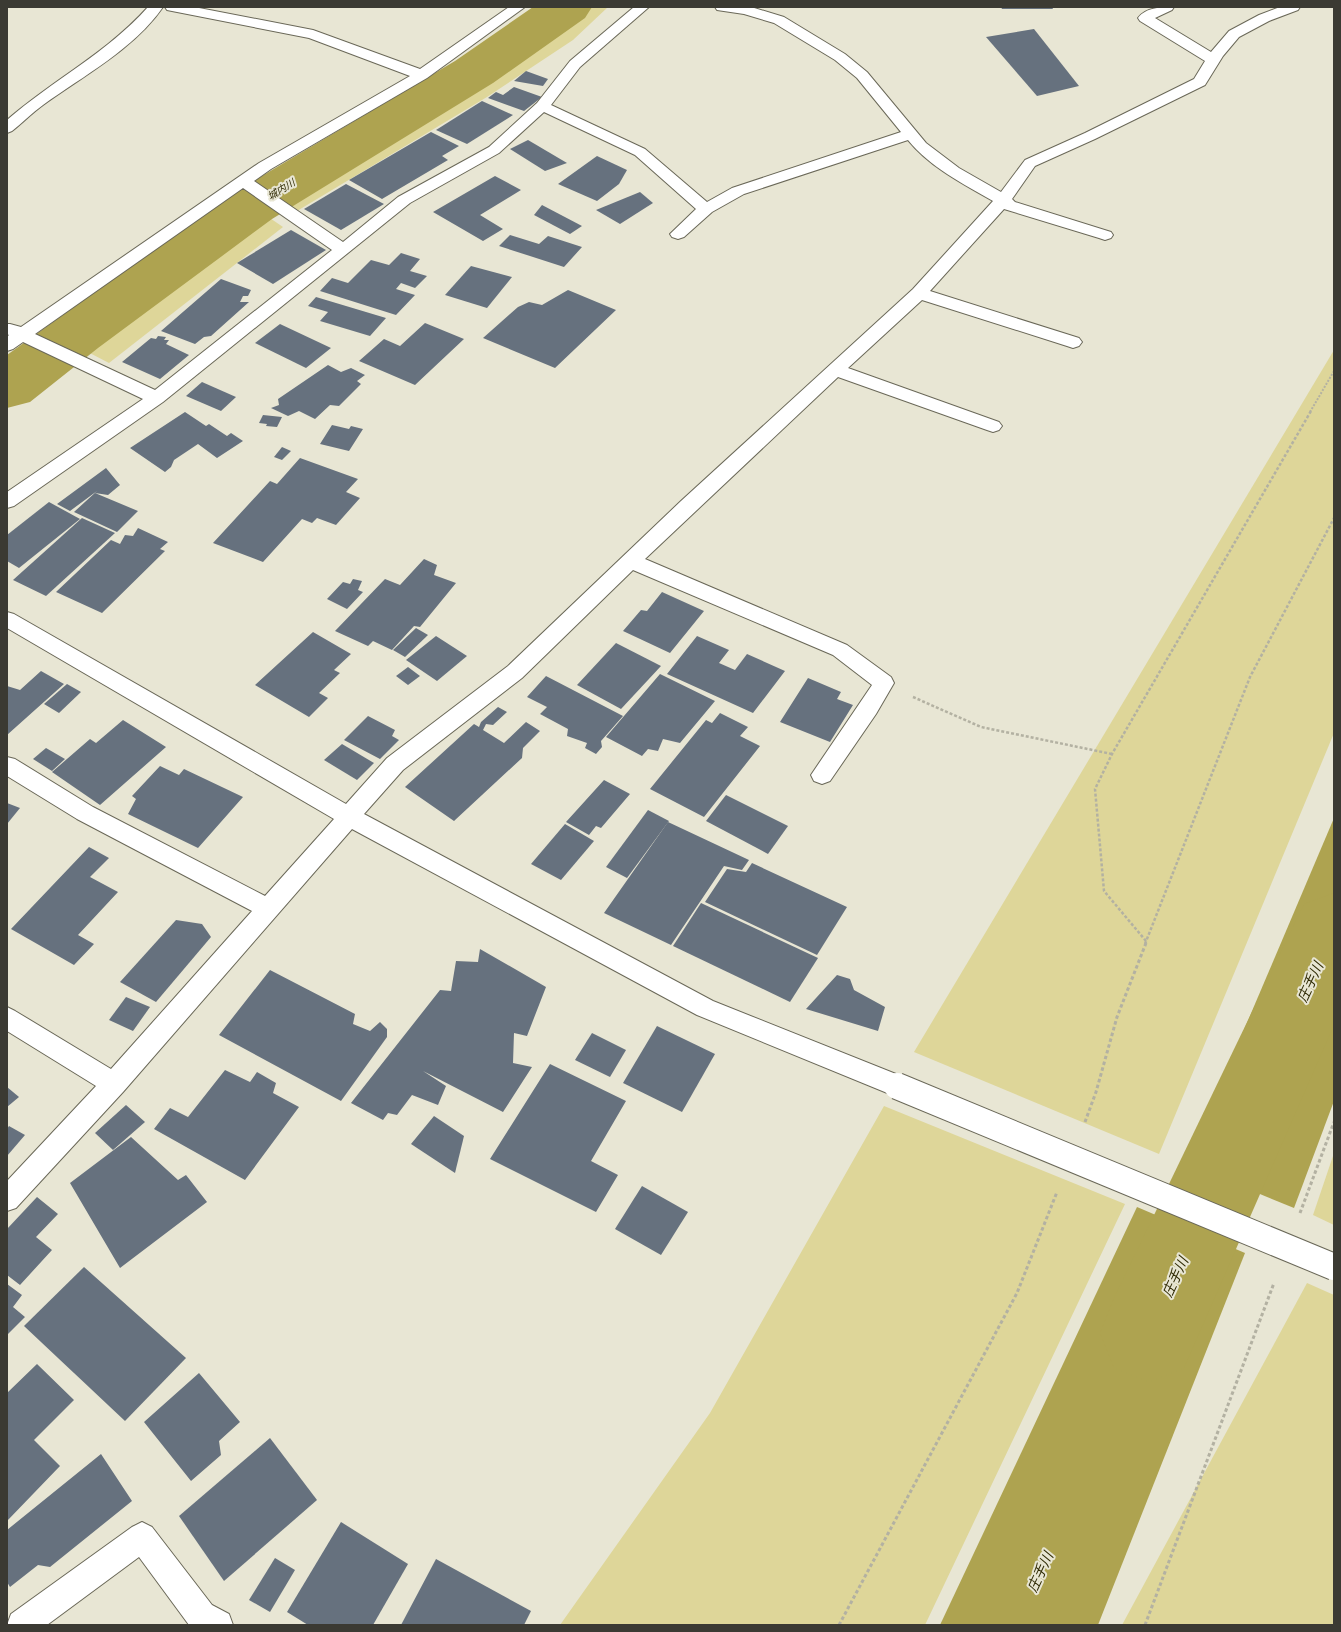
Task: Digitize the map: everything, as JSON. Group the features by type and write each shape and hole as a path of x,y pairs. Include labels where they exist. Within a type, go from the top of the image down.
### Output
{"street":[{"path":"7,128 36,104 100,59 136,29 156,7"},
{"path":"172,7 313,34 422,75"},
{"path":"11,336 265,166 422,75 518,7"},
{"path":"7,501 157,398 344,250 404,200 494,150 542,106 575,64 642,7"},
{"path":"722,7 746,10 779,20 840,57 862,75 921,146 953,171 1009,205 1105,235"},
{"path":"1167,7 1145,18 1213,60"},
{"path":"7,1199 114,1084 395,764 515,672 631,561 919,293 1003,200 1030,163 1090,136 1200,82 1213,60 1234,34 1264,18 1293,7"},
{"path":"542,106 640,152 706,208"},
{"path":"678,234 706,208 738,191 911,134"},
{"path":"243,181 344,250"},
{"path":"919,293 1073,342"},
{"path":"11,336 75,360 157,398"},
{"path":"835,370 993,426"},
{"path":"631,561 840,650 884,683 869,708 822,774"},
{"path":"7,619 348,816 706,1008 1334,1267"},
{"path":"7,765 85,813 268,908"},
{"path":"7,1018 114,1084"},
{"path":"22,1625 142,1537 201,1616 218,1625"}],"path":[{"path":"1146,941 1104,891 1094,789 1112,754 1334,371"},
{"path":"1082,1130 1096,1092 1117,1016 1250,677 1334,518"},
{"path":"884,683 981,727 1112,754"},
{"path":"1298,1219 1334,1122"},
{"path":"839,1625 1017,1293 1058,1189"},
{"path":"1145,1625 1276,1278"}],"shaded area":[{"path":"581,7 608,7 573,40 487,97 297,211 285,200 437,109 474,85 511,60"},
{"path":"264,214 283,227 109,363 82,349"},
{"path":"1334,350 1334,733 1159,1154 914,1052"},
{"path":"884,1106 1125,1204 925,1625 560,1625 710,1413"},
{"path":"1334,1153 1334,1225 1313,1215"},
{"path":"1307,1283 1334,1295 1334,1625 1122,1625"}],"water":[{"path":"1334,818 1334,1101 1294,1208 1187,1164"},
{"path":"1137,1207 1245,1253 1098,1625 940,1625"}],"building":[{"path":"1001,7 1052,7 1053,9 1002,9"},
{"path":"1034,29 1079,86 1037,96 986,37"},
{"path":"526,71 548,79 543,86 514,81"},
{"path":"514,87 542,97 524,111 488,98 496,92 503,95"},
{"path":"482,101 513,115 467,144 436,130"},
{"path":"431,132 459,146 442,156 448,160 382,199 349,180"},
{"path":"528,140 567,163 545,171 510,149"},
{"path":"597,156 627,170 619,184 597,201 558,184"},
{"path":"495,176 521,190 480,215 503,229 483,241 433,212"},
{"path":"346,184 384,204 341,230 304,209"},
{"path":"640,192 653,203 620,224 596,210"},
{"path":"542,205 582,226 570,234 534,215"},
{"path":"291,230 326,250 273,284 237,263"},
{"path":"510,235 539,244 548,236 582,247 564,267 499,246"},
{"path":"401,253 420,259 410,271 427,276 415,288 401,283 396,289 415,295 396,315 320,291 332,278 348,283 371,260 389,265"},
{"path":"471,266 512,277 487,308 445,295"},
{"path":"221,279 251,290 248,296 243,296 240,302 249,302 211,336 204,337 195,344 161,331"},
{"path":"568,290 616,310 555,368 483,338 518,307 529,302 542,305"},
{"path":"316,297 386,318 370,336 320,321 328,312 308,306"},
{"path":"425,323 464,339 415,385 359,361 384,339 400,346"},
{"path":"280,324 331,348 306,368 255,343"},
{"path":"158,336 166,337 164,340 169,340 166,344 189,355 160,379 122,362 151,338 156,339"},
{"path":"328,365 341,372 351,368 365,375 357,381 361,384 339,406 330,405 315,419 299,411 288,416 271,408 279,405 278,399"},
{"path":"202,382 236,397 221,411 186,396"},
{"path":"185,412 206,426 209,424 227,436 231,433 243,441 217,458 198,444 174,460 171,467 165,472 130,448"},
{"path":"263,415 282,417 277,427 266,426 267,424 259,423"},
{"path":"332,425 349,429 351,426 363,429 349,451 320,444"},
{"path":"282,447 291,451 282,460 274,457"},
{"path":"300,458 358,479 346,492 360,498 336,525 317,518 312,523 302,519 263,562 213,543 270,481 277,484"},
{"path":"106,468 120,485 108,495 95,493 138,511 117,532 74,512 97,491 70,511 57,504"},
{"path":"49,502 80,519 19,568 7,561 7,535"},
{"path":"82,518 115,533 46,596 13,580"},
{"path":"138,528 168,542 160,549 165,551 102,613 56,592 111,540 120,544 125,535 133,536"},
{"path":"424,559 437,565 434,575 456,583 420,627 414,626 392,650 373,641 368,646 335,631 385,579 400,585"},
{"path":"353,579 362,581 358,590 363,592 347,609 327,599 343,582 350,584"},
{"path":"662,592 704,611 670,653 623,631 641,610 647,611"},
{"path":"416,628 428,635 405,657 393,650"},
{"path":"313,632 351,654 334,670 340,673 319,693 328,698 309,717 255,685"},
{"path":"436,636 467,656 437,681 406,660"},
{"path":"697,636 729,650 719,663 735,670 747,654 785,671 753,713 667,674"},
{"path":"616,643 661,666 621,709 577,685"},
{"path":"408,667 420,676 408,685 396,676"},
{"path":"41,671 64,684 7,735 7,686 20,690"},
{"path":"660,674 715,701 680,743 663,739 658,751 648,749 642,756 606,737"},
{"path":"546,676 623,716 601,741 602,747 596,754 585,748 587,743 567,736 568,729 540,714 547,707 527,697"},
{"path":"808,678 841,692 837,699 853,705 830,742 780,722"},
{"path":"67,684 81,692 59,713 44,704"},
{"path":"498,707 507,712 493,725 486,724 483,730 504,743 526,722 540,731 523,748 522,758 454,821 405,787 474,724 479,727 481,722"},
{"path":"720,713 748,727 740,736 760,746 704,817 650,789 706,720 712,723"},
{"path":"368,716 395,730 392,736 399,740 380,759 344,740"},
{"path":"123,720 166,747 100,805 52,772 90,739 96,743"},
{"path":"342,744 374,763 357,780 324,760"},
{"path":"46,748 65,759 52,771 33,759"},
{"path":"160,766 179,775 184,769 243,797 198,848 128,814 136,799 132,796"},
{"path":"604,780 630,794 601,828 596,826 589,835 566,822"},
{"path":"726,795 788,826 768,854 706,821"},
{"path":"7,803 20,808 7,824"},
{"path":"648,810 669,821 627,878 606,867"},
{"path":"668,822 749,860 742,870 724,866 671,945 604,913"},
{"path":"565,824 594,841 561,880 531,864"},
{"path":"89,847 109,858 90,877 118,892 78,935 94,944 74,965 11,929"},
{"path":"752,863 847,907 817,955 705,902 727,869 746,872"},
{"path":"701,903 818,958 790,1002 673,946"},
{"path":"176,920 202,924 211,937 156,1002 120,982"},
{"path":"480,949 546,987 527,1036 514,1033 513,1063 532,1067 503,1112 423,1071 446,1086 438,1105 412,1095 397,1115 388,1113 383,1120 351,1103 440,990 451,991 456,961 478,962"},
{"path":"270,970 355,1014 353,1024 370,1031 380,1022 387,1029 387,1037 341,1101 219,1035"},
{"path":"837,975 850,979 854,990 885,1007 878,1031 806,1009"},
{"path":"126,997 150,1007 133,1031 109,1020"},
{"path":"657,1026 715,1054 682,1112 623,1083"},
{"path":"592,1033 626,1050 610,1077 575,1060"},
{"path":"550,1064 626,1101 591,1161 618,1175 596,1212 490,1159"},
{"path":"225,1070 250,1082 257,1072 276,1083 273,1093 299,1107 245,1180 154,1129 170,1108 188,1117"},
{"path":"7,1087 19,1097 7,1107"},
{"path":"126,1105 145,1122 113,1150 95,1133"},
{"path":"434,1116 464,1136 455,1173 411,1144"},
{"path":"9,1126 25,1135 7,1156 7,1129"},
{"path":"131,1137 178,1180 186,1175 207,1202 120,1268 70,1183"},
{"path":"642,1186 688,1212 661,1255 615,1229"},
{"path":"37,1197 58,1214 36,1237 52,1250 20,1285 7,1275 7,1229"},
{"path":"84,1267 186,1358 125,1421 24,1326"},
{"path":"7,1284 22,1295 13,1307 25,1317 7,1335"},
{"path":"37,1364 74,1400 34,1440 60,1466 7,1521 7,1393"},
{"path":"199,1373 240,1422 219,1441 221,1455 191,1481 144,1422"},
{"path":"270,1438 317,1500 224,1581 179,1516"},
{"path":"101,1454 132,1501 50,1567 38,1565 10,1587 7,1582 7,1530"},
{"path":"341,1522 408,1564 373,1625 308,1625 287,1612"},
{"path":"275,1558 295,1570 270,1612 249,1600"},
{"path":"436,1559 531,1611 524,1625 401,1625"}],"waterway":[{"name":"城内川","path":"7,387 76,334 251,207 474,72 567,7"},
{"name":"庄手川","path":"1149,1333 1334,929"}]}
